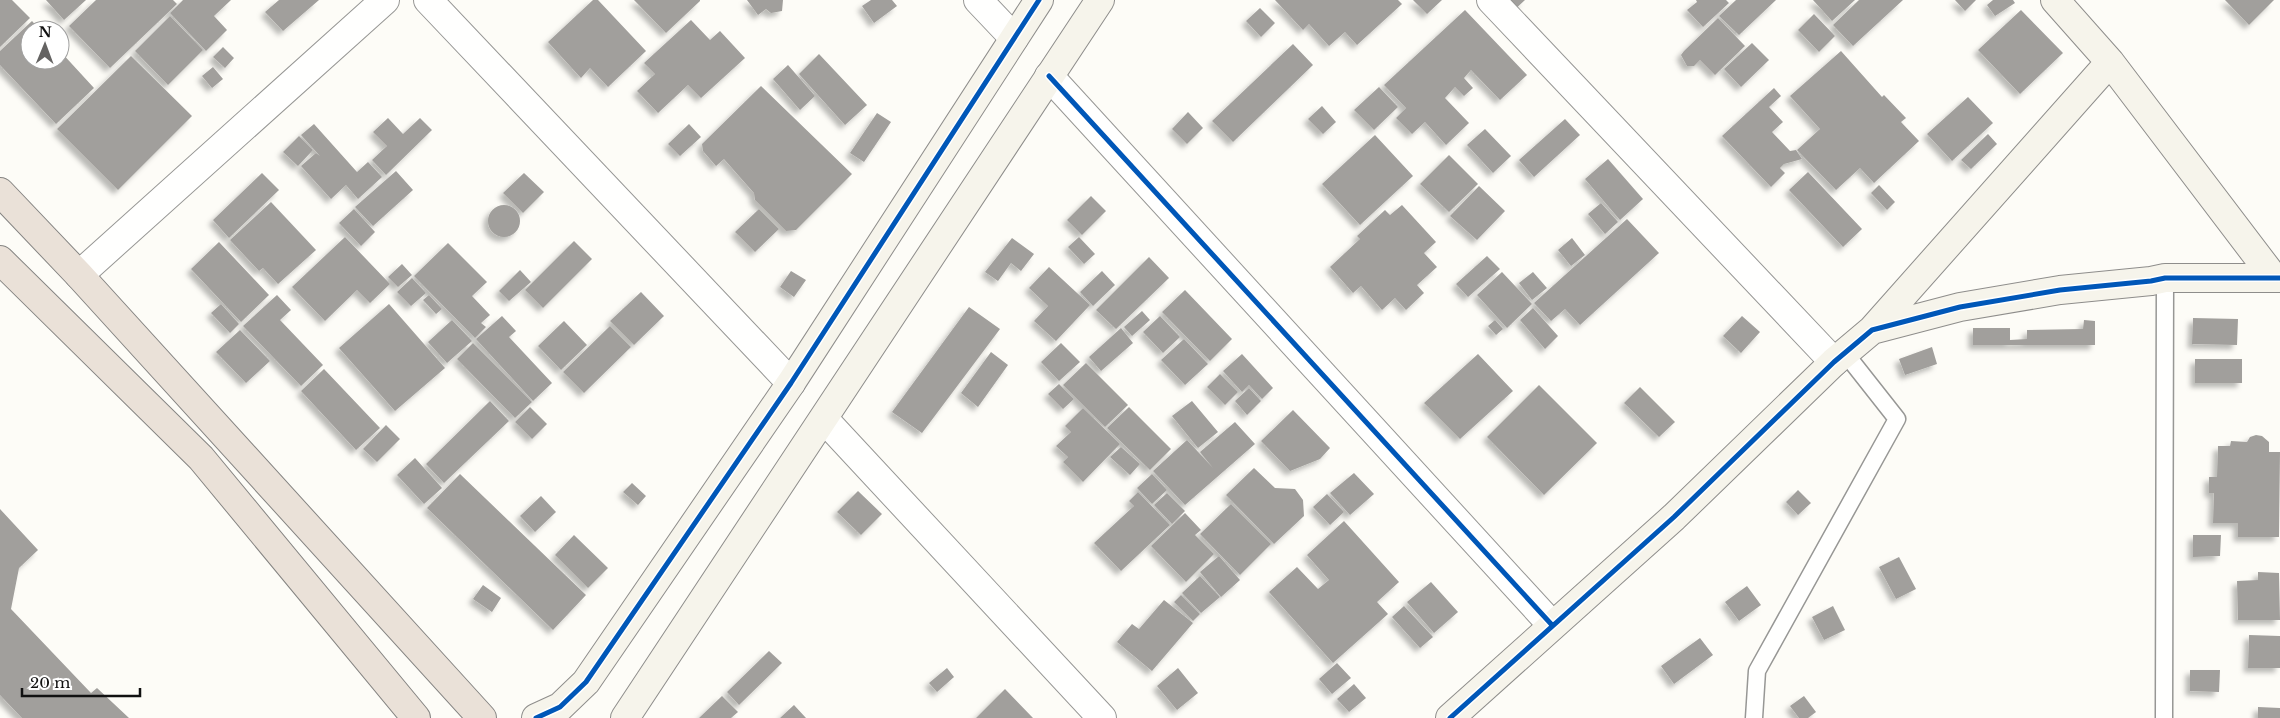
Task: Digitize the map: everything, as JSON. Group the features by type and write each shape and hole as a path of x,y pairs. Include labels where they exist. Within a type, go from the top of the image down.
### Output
{"highway":[{"path":"0,192 79,275 482,718"},
{"path":"0,260 201,458 416,718"}],"street":[{"path":"79,275 385,0"},
{"path":"428,0 791,383"},
{"path":"978,0 1014,38"},
{"path":"536,718 560,707 586,682 791,383 1039,0"},
{"path":"625,718 824,420 1100,0"},
{"path":"1491,0 1840,358"},
{"path":"2055,0 2110,62 2277,278"},
{"path":"1450,718 1674,516 1840,358 1872,330 2110,62"},
{"path":"1049,76 1552,625"},
{"path":"1872,330 1960,306 2060,290 2165,278 2277,278"},
{"path":"824,420 1102,718"}],"lane":[{"path":"2164,718 2165,278"},
{"path":"1754,718 1757,671 1897,419 1840,358"}],"building":[{"path":"0,0 12,0 30,18 28,20 20,20 20,28 0,47"},
{"path":"46,0 86,0 64,20"},
{"path":"96,0 173,0 177,4 110,68 70,25"},
{"path":"183,0 231,0 214,16 227,30 206,51 170,13"},
{"path":"279,0 319,0 283,31 265,12"},
{"path":"593,0 598,0 646,51 608,87 590,68 581,78 548,42"},
{"path":"634,0 700,0 700,1 666,33"},
{"path":"747,0 783,0 782,11 771,13 766,9 758,15"},
{"path":"871,0 892,0 897,6 874,23 862,6"},
{"path":"1275,0 1398,0 1402,4 1357,45 1345,32 1329,46 1309,24 1303,30"},
{"path":"1413,0 1442,0 1427,14"},
{"path":"1506,0 1525,0 1511,13"},
{"path":"1696,0 1726,0 1729,3 1703,27 1687,10 1697,2"},
{"path":"1736,0 1776,0 1739,35 1719,16"},
{"path":"1813,0 1855,0 1832,21"},
{"path":"1859,0 1903,0 1853,46 1833,25"},
{"path":"1955,0 1976,0 1965,11"},
{"path":"1993,0 2013,0 2015,3 1995,16 1987,5"},
{"path":"2225,0 2274,0 2249,25"},
{"path":"1260,8 1275,23 1261,37 1246,21"},
{"path":"1465,10 1527,75 1500,100 1471,70 1464,78 1473,88 1464,96 1455,87 1445,98 1469,123 1446,145 1425,122 1412,134 1396,118 1406,108 1384,85"},
{"path":"2021,10 2063,53 2020,94 1978,50"},
{"path":"1814,14 1835,36 1819,52 1798,30"},
{"path":"170,16 203,50 168,85 135,51"},
{"path":"1718,18 1745,46 1715,75 1700,60 1694,66 1687,66 1681,55"},
{"path":"691,20 710,40 720,31 745,58 701,98 688,85 658,113 637,91 655,74 644,63"},
{"path":"20,32 20,70 70,70 70,62 94,88 56,124 0,65 0,51"},
{"path":"1752,43 1769,60 1741,87 1724,69"},
{"path":"1293,44 1313,65 1233,142 1212,121"},
{"path":"223,47 234,58 225,68 213,57"},
{"path":"1841,51 1882,97 1884,95 1906,118 1901,122 1919,141 1874,183 1860,168 1836,190 1797,150 1820,129 1790,96"},
{"path":"819,54 867,105 845,125 799,74"},
{"path":"131,56 192,116 118,190 57,129"},
{"path":"788,65 815,96 800,110 773,79"},
{"path":"213,67 223,79 212,88 202,76"},
{"path":"761,86 852,174 796,230 786,231 755,200 754,193 724,159 716,166 703,151 702,144"},
{"path":"1379,87 1398,107 1374,130 1354,110"},
{"path":"1774,88 1781,96 1769,107 1783,122 1772,132 1790,151 1796,150 1802,159 1784,164 1780,168 1785,173 1771,187 1722,136"},
{"path":"1968,97 1993,123 1952,161 1927,134"},
{"path":"1322,106 1336,122 1323,134 1308,119"},
{"path":"1188,112 1203,128 1187,144 1172,129"},
{"path":"877,113 891,122 864,162 850,153"},
{"path":"388,118 403,134 420,118 432,130 386,175 372,160 387,146 373,132"},
{"path":"1565,119 1580,135 1534,177 1519,160"},
{"path":"314,124 357,172 368,162 382,177 358,199 346,185 331,199 301,166 316,153 320,156 301,135"},
{"path":"689,124 701,137 680,156 668,144"},
{"path":"1485,129 1511,156 1493,173 1467,145"},
{"path":"1988,134 1997,144 1971,169 1961,160"},
{"path":"1375,135 1413,176 1360,225 1322,184"},
{"path":"299,136 313,150 298,166 283,152"},
{"path":"1449,155 1478,184 1449,212 1420,184"},
{"path":"1608,159 1643,199 1620,220 1585,179"},
{"path":"396,171 413,190 373,226 355,207"},
{"path":"1808,172 1862,229 1843,247 1789,190"},
{"path":"262,173 279,190 229,238 213,220"},
{"path":"524,173 544,192 523,213 503,193"},
{"path":"1879,185 1895,202 1887,210 1871,193"},
{"path":"1479,186 1505,211 1477,240 1450,216"},
{"path":"1091,196 1106,211 1082,235 1067,220"},
{"path":"271,202 316,250 278,284 263,268 259,271 230,240"},
{"path":"1601,203 1618,222 1605,234 1588,214"},
{"path":"504,205 516,209 520,221 516,233 504,237 492,233 488,221 492,209"},
{"path":"1402,205 1436,242 1424,253 1437,267 1417,285 1424,293 1406,310 1395,298 1382,310 1361,286 1353,293 1330,267 1360,239 1357,236 1385,210 1390,215"},
{"path":"354,209 375,232 361,246 339,223"},
{"path":"759,209 779,229 755,252 735,232"},
{"path":"1627,219 1659,253 1580,325 1565,309 1551,321 1534,303"},
{"path":"345,237 390,284 370,303 357,290 325,321 292,287"},
{"path":"1079,237 1095,254 1084,264 1068,247"},
{"path":"1012,238 1034,254 1021,271 1011,263 998,281 985,272"},
{"path":"1572,238 1585,255 1571,266 1558,250"},
{"path":"574,241 592,259 543,308 525,290"},
{"path":"219,242 269,295 241,322 191,269"},
{"path":"448,243 487,282 472,296 490,315 481,323 486,327 475,338 414,276"},
{"path":"1487,256 1500,269 1468,297 1456,284"},
{"path":"1149,257 1169,278 1116,329 1096,310"},
{"path":"402,264 412,275 398,287 388,277"},
{"path":"1049,267 1090,305 1056,341 1034,321 1048,306 1029,288"},
{"path":"520,270 531,282 509,301 499,291"},
{"path":"791,271 806,280 794,297 780,287"},
{"path":"1102,271 1115,285 1093,306 1080,292"},
{"path":"1502,272 1532,304 1507,328 1477,295"},
{"path":"1533,272 1547,288 1532,300 1519,283"},
{"path":"412,278 426,293 411,306 397,292"},
{"path":"1185,290 1232,339 1210,361 1162,312"},
{"path":"641,292 664,316 634,345 610,321"},
{"path":"277,295 291,310 280,320 323,365 301,386 243,326"},
{"path":"429,295 442,309 436,314 423,300"},
{"path":"221,304 239,324 230,333 211,313"},
{"path":"389,304 445,368 395,411 339,348"},
{"path":"969,307 1000,329 922,433 892,412"},
{"path":"1533,308 1558,336 1545,349 1520,320"},
{"path":"1142,311 1150,320 1132,336 1124,327"},
{"path":"502,316 516,331 509,337 552,383 533,401 476,339"},
{"path":"1160,316 1180,337 1163,353 1143,332"},
{"path":"1742,316 1760,332 1741,353 1723,336"},
{"path":"2193,318 2238,319 2237,345 2192,344"},
{"path":"452,320 472,341 447,363 428,342"},
{"path":"1495,320 1503,329 1496,335 1488,326"},
{"path":"2084,320 2095,321 2095,345 1973,345 1973,328 2010,328 2010,340 2027,339 2027,330 2083,329"},
{"path":"564,321 587,345 561,370 538,346"},
{"path":"610,326 631,347 584,393 563,372"},
{"path":"1121,328 1133,343 1101,371 1089,357"},
{"path":"240,330 270,361 246,383 216,352"},
{"path":"1184,339 1208,364 1185,385 1161,360"},
{"path":"473,343 532,402 515,418 457,359"},
{"path":"1061,343 1080,362 1059,381 1041,362"},
{"path":"1932,347 1937,364 1905,375 1899,359"},
{"path":"991,352 1008,365 978,407 961,393"},
{"path":"1242,354 1273,388 1262,399 1249,385 1242,392 1223,371"},
{"path":"1478,354 1513,391 1460,439 1424,403"},
{"path":"2195,359 2242,359 2242,383 2195,383"},
{"path":"1086,363 1128,405 1105,427 1063,385"},
{"path":"324,369 380,428 356,450 301,391"},
{"path":"1220,374 1238,392 1225,405 1207,387"},
{"path":"1059,384 1074,399 1063,409 1048,394"},
{"path":"1539,385 1597,443 1544,495 1487,437"},
{"path":"1640,387 1675,422 1659,437 1624,403"},
{"path":"1249,388 1261,401 1247,415 1235,401"},
{"path":"490,401 509,421 444,483 426,464"},
{"path":"1192,401 1218,432 1198,448 1172,416"},
{"path":"530,407 547,424 532,439 515,422"},
{"path":"1129,407 1171,449 1150,470 1107,428"},
{"path":"1083,408 1120,444 1083,482 1063,462 1068,457 1056,446 1071,432 1065,426"},
{"path":"1293,410 1330,448 1320,459 1290,471 1261,441"},
{"path":"1235,422 1255,444 1185,505 1153,471 1187,440 1213,468 1200,452"},
{"path":"386,425 400,439 377,462 363,449"},
{"path":"2262,436 2269,442 2269,452 2280,452 2279,537 2238,537 2238,523 2213,523 2214,493 2209,493 2209,477 2217,477 2218,446 2230,446 2231,441 2247,442 2250,437"},
{"path":"1121,447 1140,464 1130,475 1110,457"},
{"path":"415,458 442,488 424,504 397,475"},
{"path":"1254,468 1275,488 1295,489 1303,500 1304,516 1274,544 1226,495"},
{"path":"1354,473 1374,494 1350,515 1330,493"},
{"path":"460,474 586,595 553,630 427,508"},
{"path":"1152,474 1167,490 1152,504 1137,488"},
{"path":"632,483 646,496 638,505 623,492"},
{"path":"1798,490 1811,503 1798,515 1786,502"},
{"path":"858,491 882,514 861,535 837,512"},
{"path":"1138,492 1170,525 1121,571 1094,543 1134,506 1129,501"},
{"path":"1167,493 1185,511 1172,524 1154,505"},
{"path":"1327,494 1344,512 1330,525 1313,507"},
{"path":"541,496 556,512 535,532 520,516"},
{"path":"1231,504 1271,544 1240,575 1200,534"},
{"path":"0,509 38,550 19,568 11,609 91,693 97,688 129,718 22,718 0,695"},
{"path":"1185,513 1201,530 1195,535 1214,554 1186,582 1151,546"},
{"path":"1344,521 1399,582 1377,602 1388,614 1333,663 1269,592 1297,567 1318,589 1329,580 1307,555"},
{"path":"574,535 608,568 588,588 555,555"},
{"path":"2193,535 2221,535 2220,556 2193,557"},
{"path":"1219,556 1240,580 1221,597 1200,572"},
{"path":"1899,557 1916,589 1896,599 1879,567"},
{"path":"2258,572 2279,573 2280,620 2238,620 2237,581 2258,580"},
{"path":"1200,576 1220,597 1201,613 1182,593"},
{"path":"1431,582 1458,612 1434,633 1407,602"},
{"path":"483,585 501,598 492,612 473,599"},
{"path":"1747,586 1761,605 1739,621 1725,602"},
{"path":"1181,595 1200,614 1193,621 1174,602"},
{"path":"1164,600 1193,623 1152,671 1117,642 1132,624 1139,629"},
{"path":"1404,606 1433,637 1420,648 1392,617"},
{"path":"1833,606 1845,630 1824,640 1812,617"},
{"path":"2249,635 2280,636 2280,668 2248,668"},
{"path":"1700,638 1713,655 1674,684 1661,666"},
{"path":"769,651 782,663 739,705 727,692"},
{"path":"1337,663 1351,678 1332,694 1319,679"},
{"path":"947,668 954,677 937,692 929,683"},
{"path":"1178,668 1198,693 1177,710 1157,686"},
{"path":"2190,670 2220,670 2219,692 2190,691"},
{"path":"1354,684 1366,698 1349,712 1337,699"},
{"path":"1005,689 1033,718 976,718"},
{"path":"722,696 738,712 731,718 699,718"},
{"path":"1804,696 1816,712 1808,718 1799,718 1790,706"},
{"path":"794,705 806,718 780,718"},
{"path":"2258,707 2280,708 2280,718 2258,718"}],"cycle path":[{"path":"536,718 560,707 586,682 791,383 1039,0"},
{"path":"1049,76 1552,625"},
{"path":"1450,718 1674,517 1834,362 1872,330 1960,307 2060,290 2165,278 2280,278"}]}
